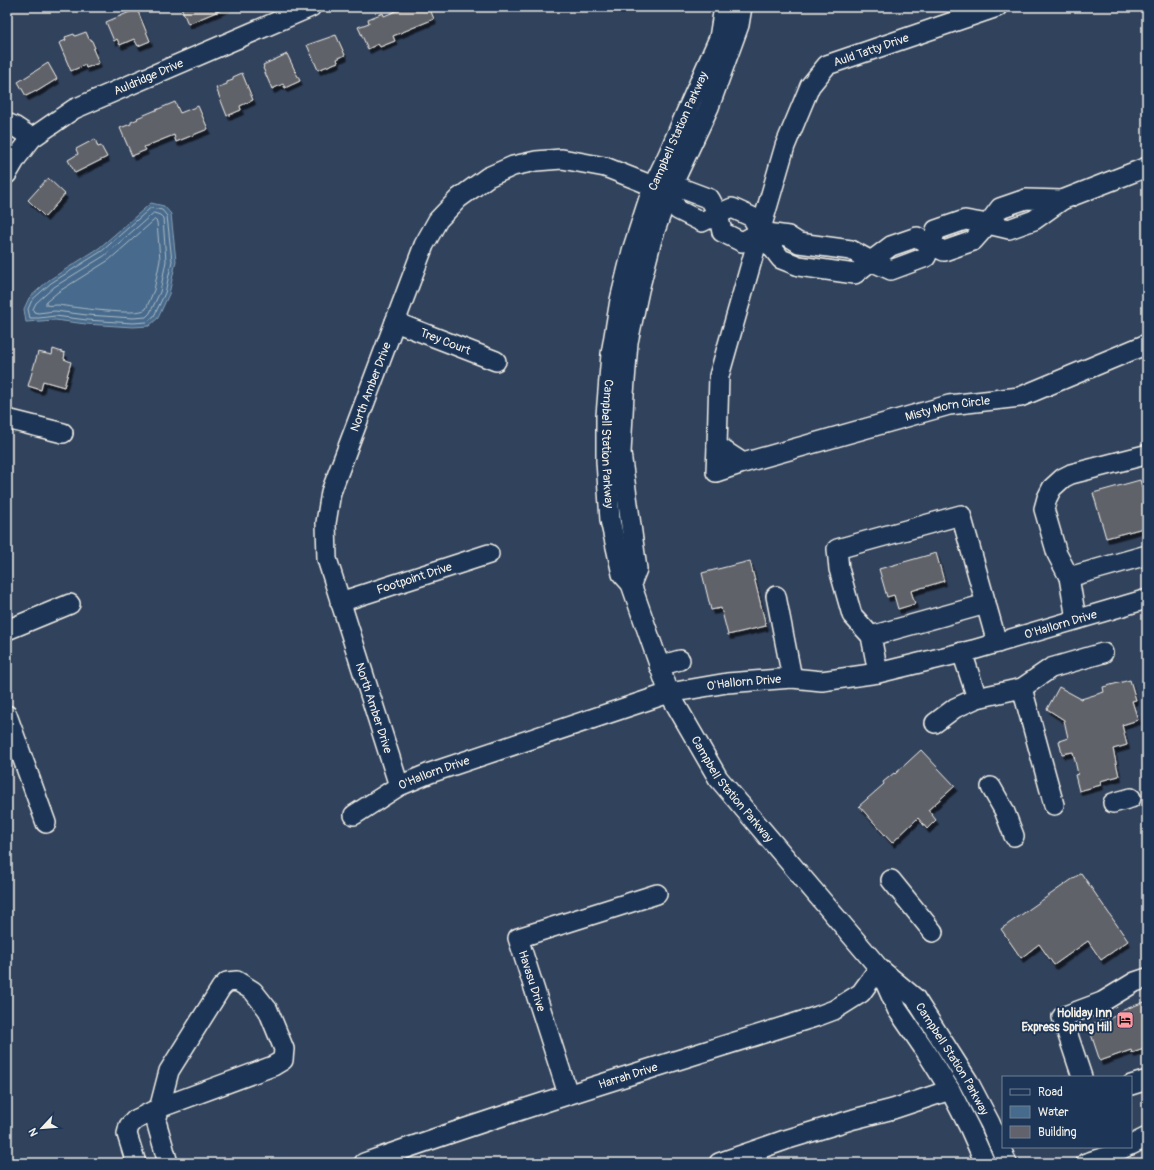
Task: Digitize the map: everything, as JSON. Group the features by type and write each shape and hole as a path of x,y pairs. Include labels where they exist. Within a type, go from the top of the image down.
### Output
{"street":[{"name":"Auldridge Drive","path":"7,174 17,157 32,138 74,109 311,7"},
{"name":"Campbell Station Parkway","path":"660,190 668,155 719,38 724,7"},
{"name":"Campbell Station Parkway","path":"742,7 739,25 710,107 660,190 632,251 620,300 611,354 606,416 606,461 610,520 622,574 631,584 669,693 718,778 878,968 915,998 968,1080 990,1123 1007,1163"},
{"name":"Auld Tatty Drive","path":"760,232 785,146 810,86 827,65 996,7"},
{"path":"7,123 32,138"},
{"name":"North Amber Drive","path":"399,786 327,559 326,523 330,492 424,245 438,220 459,198 488,177 513,166 536,161 562,159 605,167 660,190"},
{"path":"660,190 678,210 702,222 732,208 752,217 760,232 781,259 798,266 855,274 871,261 891,270 926,258 932,244 944,251 973,241 988,224 1009,229 1034,220 1062,200 1147,167"},
{"path":"718,214 722,232 742,242 760,232"},
{"name":"Misty Morn Circle","path":"760,232 719,376 717,446 743,463 949,405 1020,398 1147,344"},
{"name":"Trey Court","path":"395,322 496,361"},
{"path":"7,419 63,432"},
{"path":"1076,620 1069,577 1056,554 1044,509 1047,498 1052,488 1063,478 1071,474 1145,455 1147,456"},
{"path":"878,673 870,636 852,615 839,569 837,549 961,515 996,643"},
{"name":"Footpoint Drive","path":"340,602 489,554"},
{"path":"1069,577 1147,555"},
{"path":"776,596 792,678"},
{"name":"O'Hallorn Drive","path":"354,815 399,786 430,773 669,693 727,683 792,678 822,681 878,673 996,643 1147,599"},
{"path":"7,630 70,604"},
{"path":"870,636 986,604"},
{"path":"962,652 977,698"},
{"path":"935,723 956,708 977,698 1022,688 1051,668 1103,654"},
{"path":"659,666 680,660"},
{"path":"1022,688 1054,804"},
{"path":"7,715 46,822"},
{"path":"991,787 1004,810 1014,836"},
{"path":"891,880 933,932"},
{"name":"Havasu Drive","path":"568,1094 518,938 657,894"},
{"name":"Campbell Station Parkway","path":"878,968 898,1009 950,1090 970,1129 984,1163"},
{"name":"Harrah Drive","path":"364,1163 568,1094 834,1010 861,993 878,968"},
{"path":"1082,1076 1062,1017 1102,1002 1135,982 1147,978"},
{"path":"136,1163 127,1134 129,1126 135,1120 159,1108 273,1066 283,1060 284,1049 268,1010 253,991 237,981 227,982 221,988 169,1071 159,1108 156,1121 168,1163"},
{"path":"1132,1085 1147,1080"},
{"path":"719,1163 786,1140 854,1119 893,1109 950,1090"},
{"path":"1132,1144 1147,1137"},
{"path":"1086,1163 1106,1151 1121,1148"}],"water":[{"path":"151,203 164,206 171,214 176,261 169,294 158,318 149,326 133,327 86,324 55,320 26,322 24,309 29,298 49,280 99,248"}],"building":[{"path":"181,7 228,7 188,24"},
{"path":"406,7 429,7 434,19 393,36 395,41 380,47 378,44 368,49 358,27 369,23 368,19 383,13 384,16"},
{"path":"137,9 150,41 138,46 134,39 120,45 117,39 114,41 106,22"},
{"path":"86,32 95,48 93,49 99,63 86,68 85,65 71,71 59,43 66,40 65,37 74,34 75,36"},
{"path":"336,35 345,55 337,59 338,62 318,70 307,45"},
{"path":"287,54 300,81 285,88 283,84 272,89 263,65"},
{"path":"48,63 57,79 36,92 26,96 18,82"},
{"path":"242,73 253,100 240,106 241,110 227,116 216,88 227,84 227,82 233,80 233,77"},
{"path":"175,102 180,113 198,106 208,129 176,142 174,135 144,147 146,150 132,156 120,128 131,124 131,122 138,119 137,118"},
{"path":"95,139 98,147 101,146 107,157 75,173 68,160 78,154 76,149"},
{"path":"48,178 65,194 45,217 28,200"},
{"path":"53,349 65,353 64,359 71,362 64,387 43,381 41,390 28,386 38,352 52,355"},
{"path":"1140,480 1145,497 1147,496 1147,527 1106,538 1093,493"},
{"path":"936,553 944,581 911,591 915,604 898,609 894,595 887,597 879,569"},
{"path":"750,561 766,626 728,635 721,608 711,610 702,573"},
{"path":"1130,680 1136,700 1132,701 1138,720 1122,725 1127,745 1113,749 1119,776 1100,781 1101,785 1079,791 1075,775 1078,774 1073,752 1062,754 1059,741 1068,738 1064,720 1047,709 1059,687 1081,699 1104,692 1103,687"},
{"path":"921,750 955,786 928,810 936,820 927,829 918,818 892,843 859,806 884,784 883,782 894,773 895,774"},
{"path":"1081,873 1128,941 1101,960 1088,941 1054,965 1039,944 1021,958 1001,929"},
{"name":"Holiday Inn Express Spring Hill","path":"1147,1001 1147,1048 1132,1053 1131,1050 1100,1061 1088,1025 1119,1015 1118,1012"}],"place":[{"name":"Holiday Inn Express Spring Hill","path":"1125,1020"}]}
